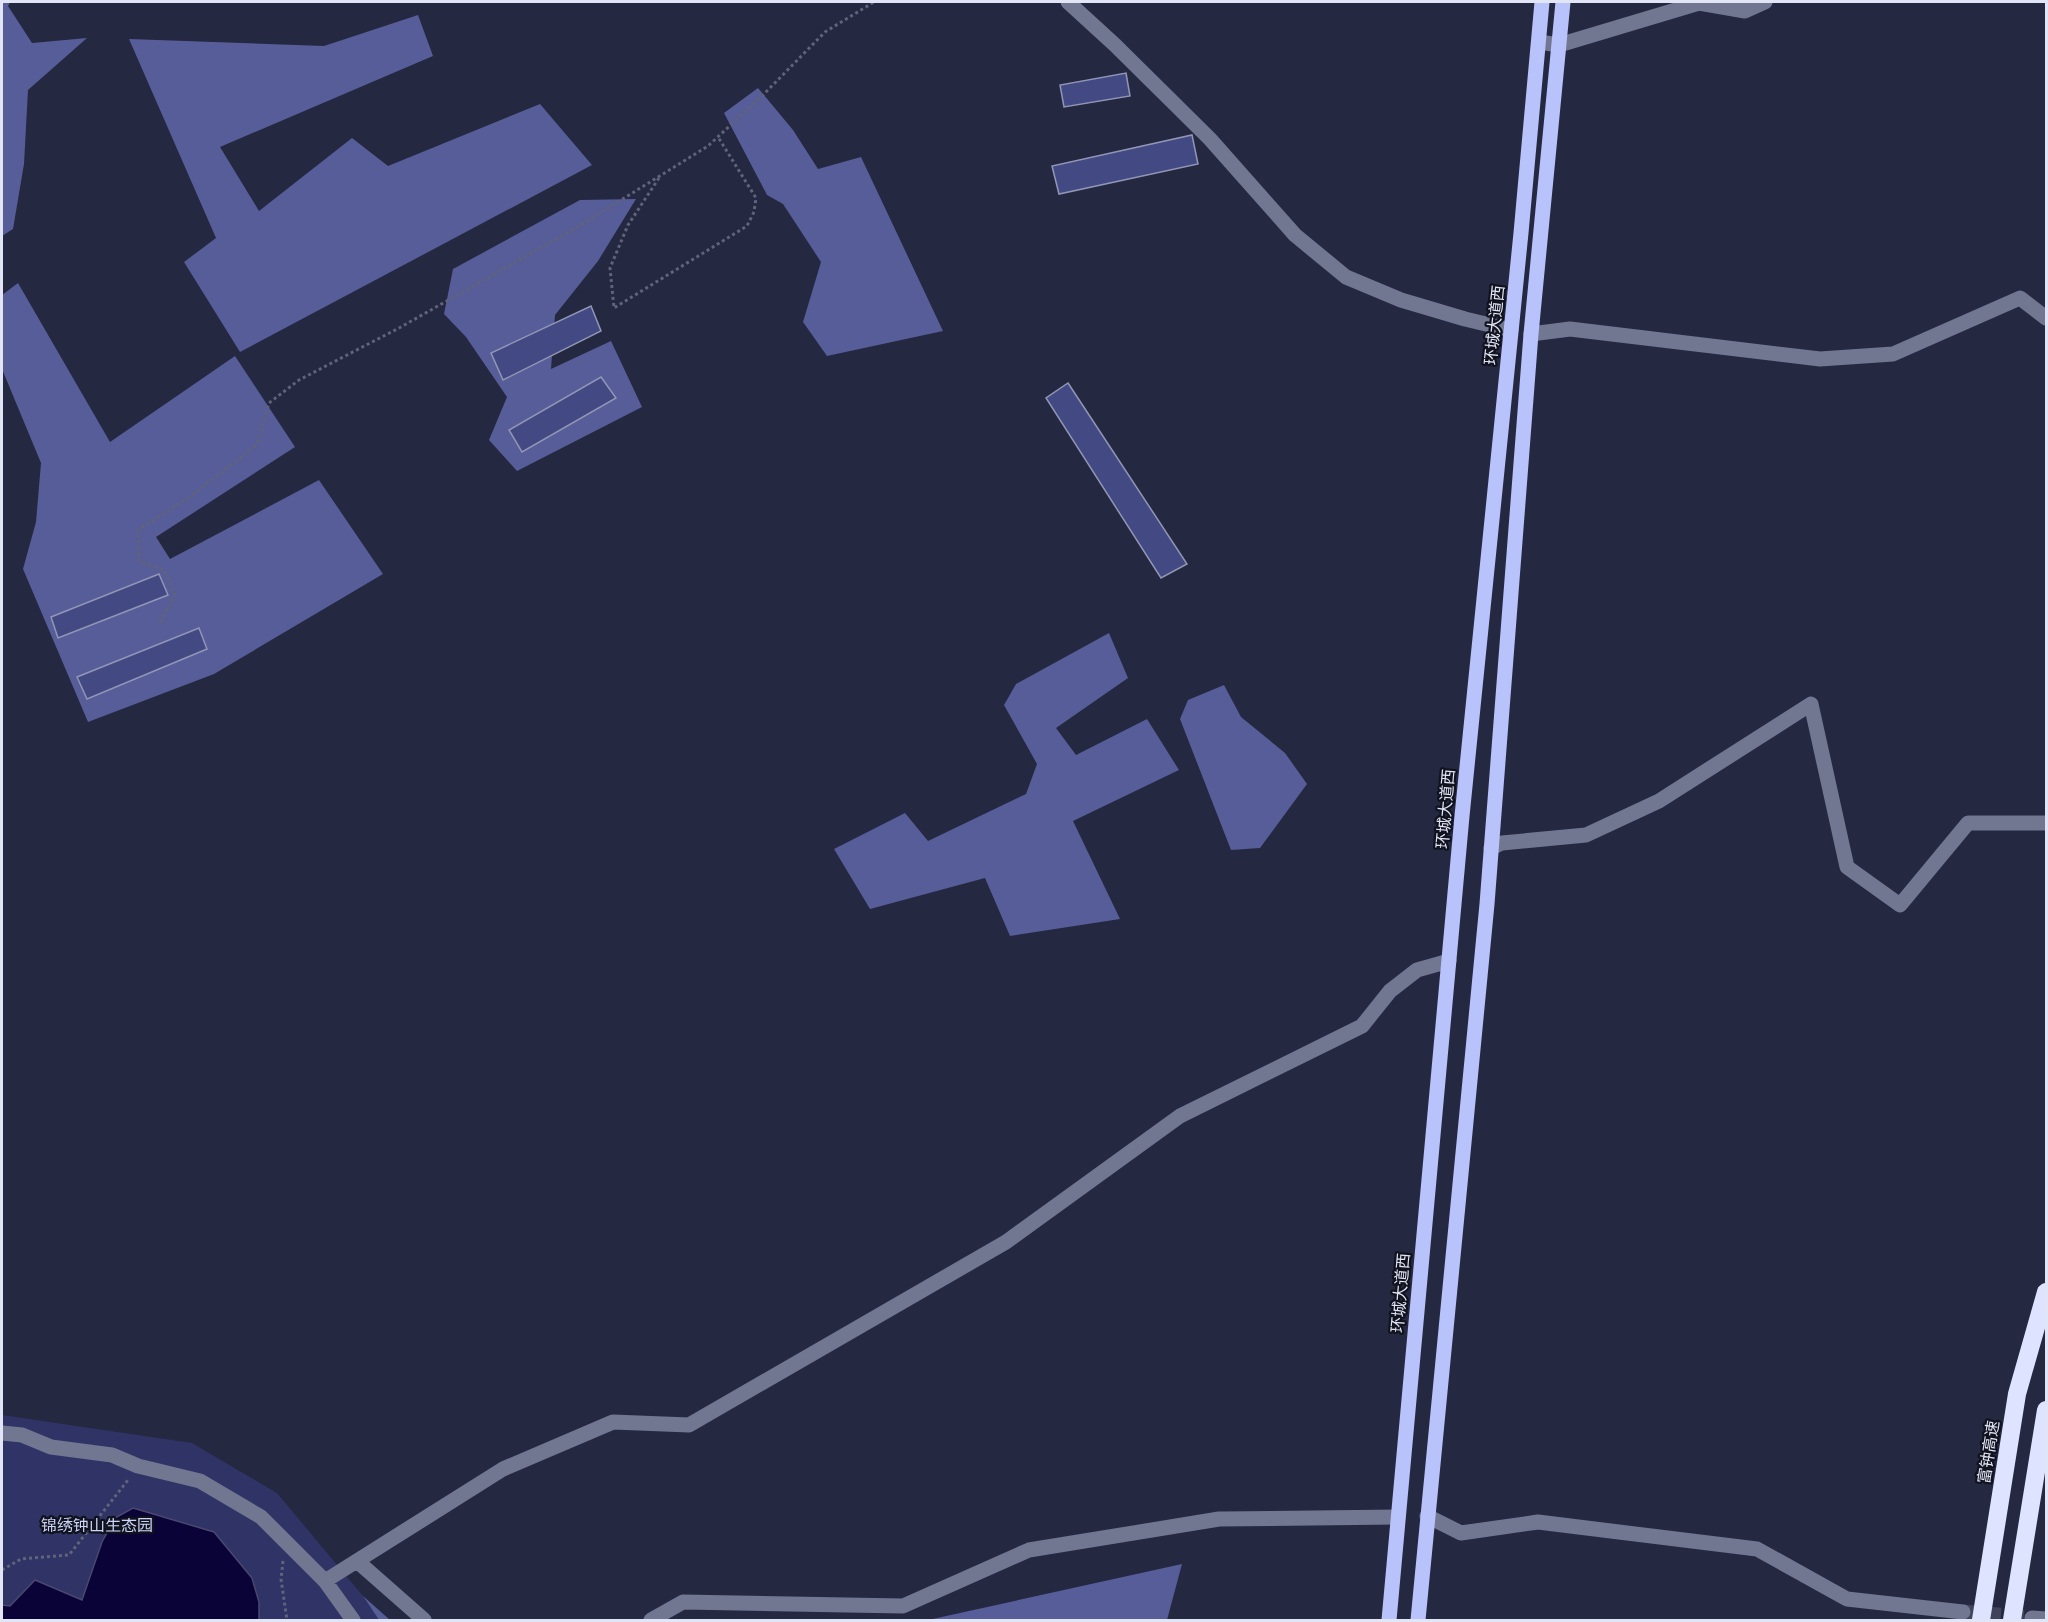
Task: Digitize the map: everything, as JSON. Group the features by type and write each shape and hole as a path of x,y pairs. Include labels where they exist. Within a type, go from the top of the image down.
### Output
{"highway":[{"name":"富钟高速","path":"1981,1620 2017,1394 2046,1292"},
{"path":"2013,1620 2046,1410"}],"main road":[{"name":"环城大道西","path":"1389,1620 1449,961 1542,2"},
{"path":"1418,1620 1491,848 1531,334 1563,2"}],"street":[{"path":"1068,2 1210,139 1295,235 1346,277 1401,300 1511,330"},
{"path":"1539,42 1559,45 1699,3 1745,11 1765,2"},
{"path":"1531,334 1570,329 1820,359 1893,354 2020,298 2046,318"},
{"path":"1491,848 1502,843 1586,834 1659,801 1810,704 1847,867 1900,905 1968,823 2046,823"},
{"path":"325,1581 503,1470 613,1422 689,1425 1006,1242 1180,1116 1362,1026 1390,991 1417,970 1449,961"},
{"path":"2,1433 22,1435 51,1448 112,1455 138,1466 200,1481 261,1517 325,1581 353,1620"},
{"path":"1427,1516 1461,1533 1538,1522 1757,1550 1847,1599 1963,1612"},
{"path":"651,1620 683,1602 903,1606 1029,1550 1220,1519 1398,1517"},
{"path":"357,1561 424,1620"}],"path":[{"path":"160,622 176,595 164,570 139,561 138,530 191,496 257,445 269,403 299,380 409,322 576,228 708,146 763,95 825,32 874,2"},
{"path":"660,176 628,225 610,268 614,308 747,226 754,212 756,198 718,137"},
{"path":"2,1570 21,1559 69,1555 138,1466"},
{"path":"285,1541 281,1579 287,1620"}],"green space":[{"name":"锦绣钟山生态园","path":"2,1415 192,1443 277,1493 363,1596 379,1620 2,1620"}],"shaded area":[{"path":"2,2 10,2 8,6 32,43 87,38 28,90 24,164 13,229 2,236"},
{"path":"418,15 433,56 220,147 259,211 352,138 388,166 540,104 592,165 240,352 184,262 216,238 129,39 324,46"},
{"path":"758,88 793,130 818,169 861,157 943,331 827,356 803,322 821,262 783,204 767,195 724,113"},
{"path":"636,199 598,261 555,315 551,369 611,341 642,407 517,471 489,440 507,397 466,337 444,314 453,269 580,200"},
{"path":"18,283 110,442 235,356 295,447 156,537 170,559 319,480 383,574 214,674 88,722 23,569 36,522 41,463 2,369 2,295"},
{"path":"1109,633 1128,678 1056,728 1076,755 1147,719 1179,770 1073,821 1120,919 1010,936 985,878 870,909 834,849 905,813 928,841 1026,794 1037,764 1004,705 1016,684"},
{"path":"1224,685 1241,717 1285,753 1307,784 1260,848 1231,850 1180,719 1188,700"},
{"path":"133,1508 214,1532 252,1578 259,1602 259,1620 2,1620 2,1605 10,1606 35,1580 82,1600 102,1542 115,1518"},
{"path":"1182,1564 1167,1620 928,1620"},
{"path":"363,1596 390,1620 379,1620"}],"building":[{"path":"1126,73 1130,96 1064,107 1060,85"},
{"path":"1192,135 1198,164 1059,194 1052,166"},
{"path":"591,306 601,331 503,380 491,353"},
{"path":"601,377 616,398 522,452 509,430"},
{"path":"1068,383 1187,564 1161,578 1046,398"},
{"path":"159,574 168,595 58,638 51,617"},
{"path":"199,628 207,649 87,699 77,677"}],"tunnel":[{"path":"1963,1612 2032,1618"}]}
